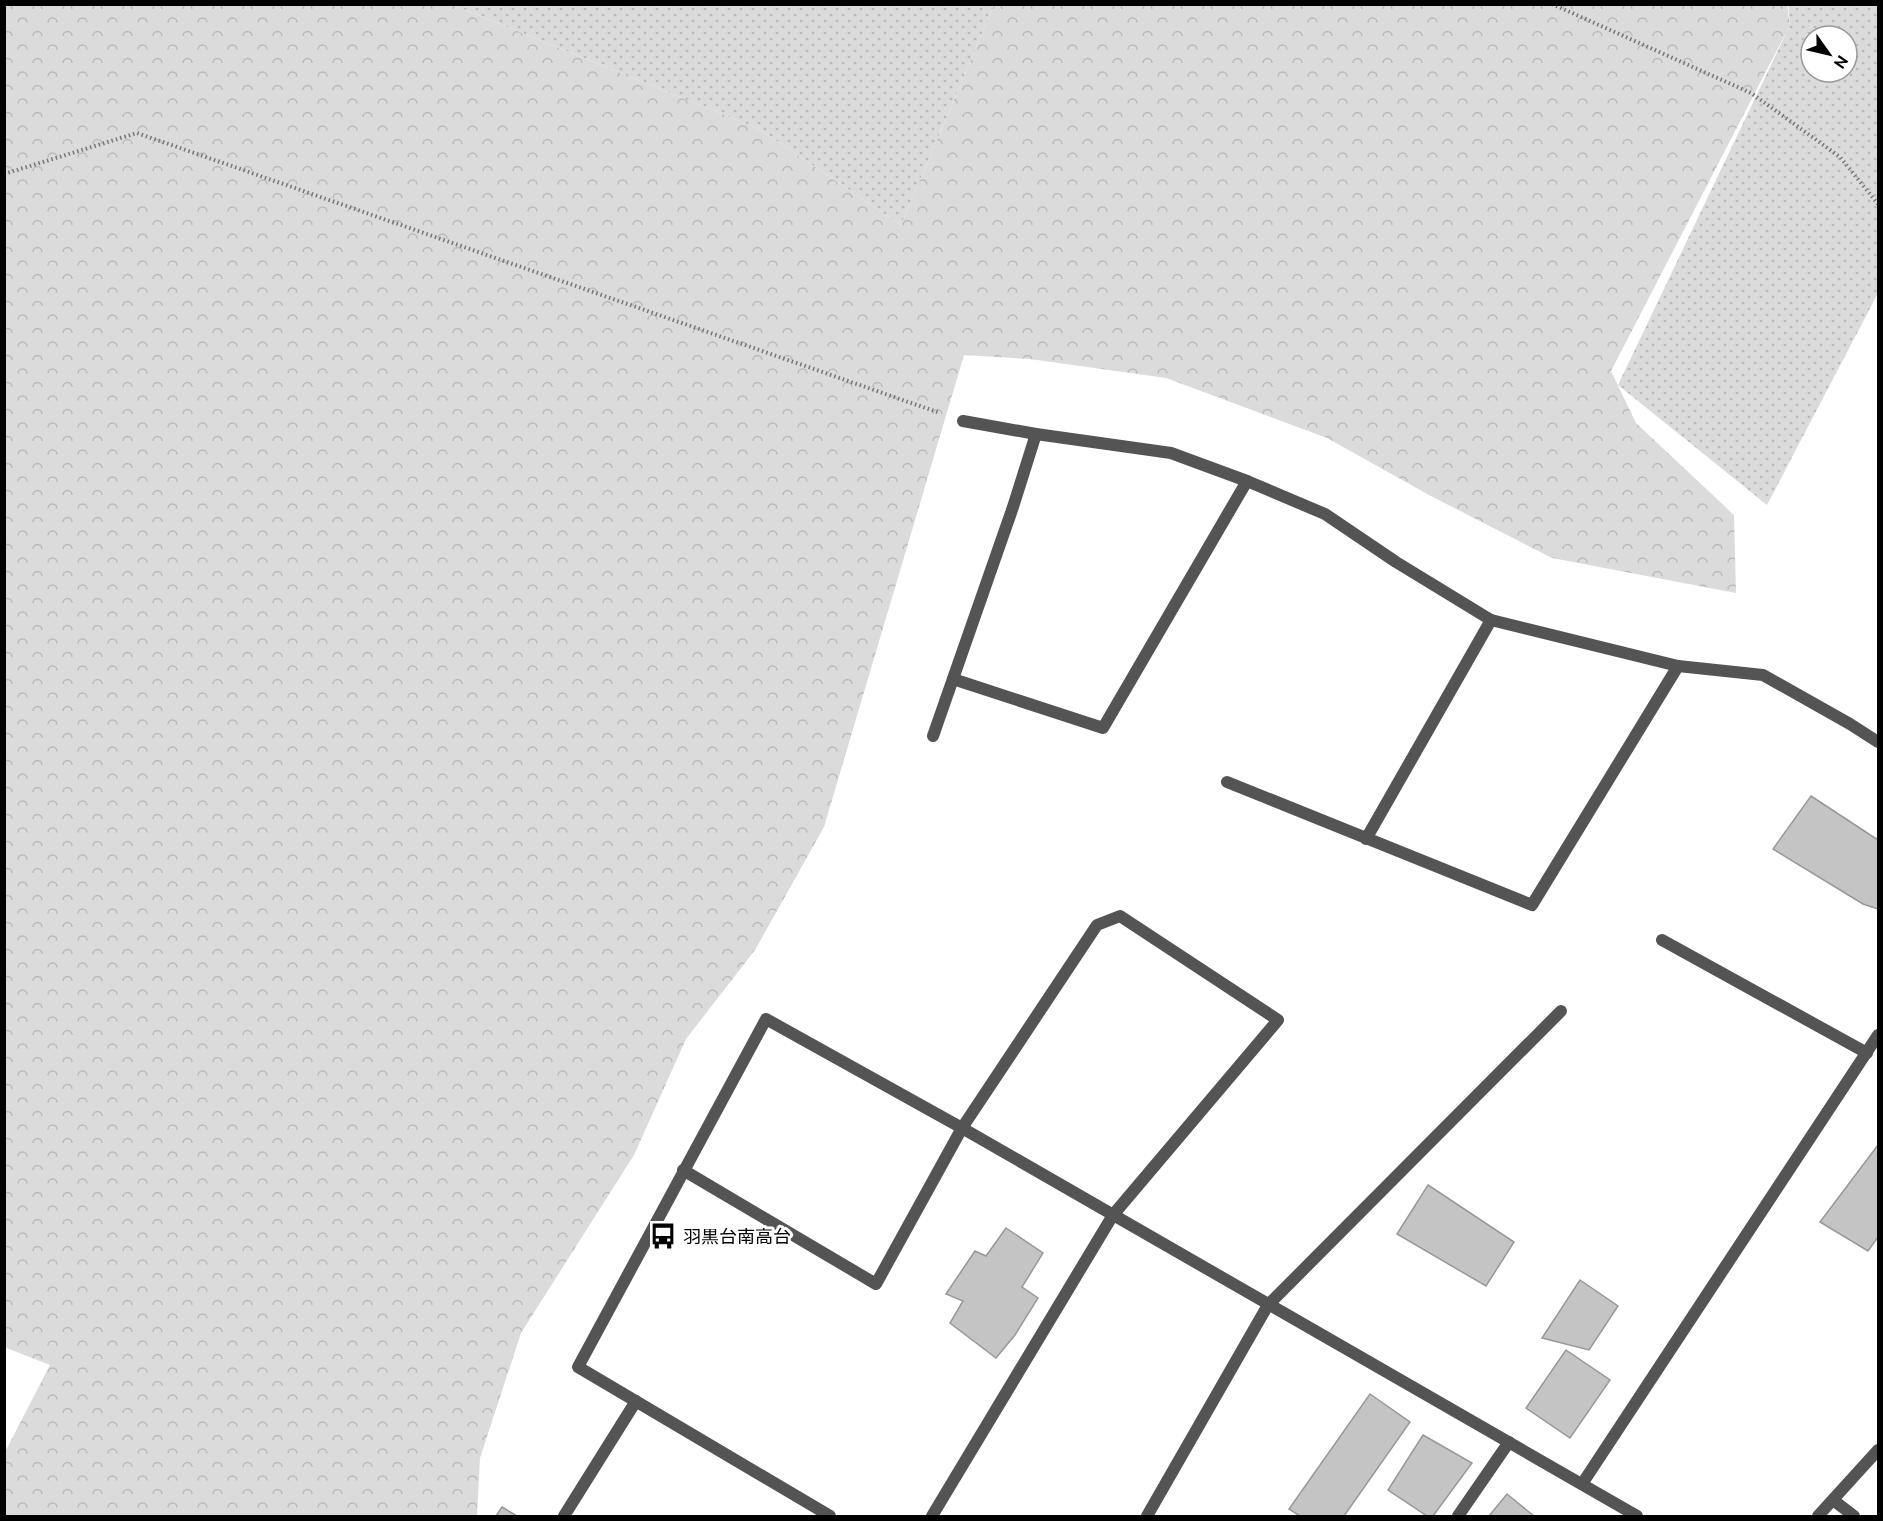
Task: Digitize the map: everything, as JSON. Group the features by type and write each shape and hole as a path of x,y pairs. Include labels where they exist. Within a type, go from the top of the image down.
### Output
{"street":[{"path":"963,421 1171,453 1247,481 1325,514 1396,562 1491,620 1678,666 1763,675 1878,742"},
{"path":"933,736 1036,434"},
{"path":"953,680 1103,728 1247,481"},
{"path":"1366,839 1491,620"},
{"path":"1227,782 1532,905 1678,666"},
{"path":"683,1170 876,1284 962,1128 1097,925 1120,916 1278,1020 1113,1215 933,1516"},
{"path":"1662,940 1867,1053"},
{"path":"1147,1516 1268,1305 1561,1011"},
{"path":"830,1516 578,1367 766,1019 962,1128 1638,1516"},
{"path":"1582,1484 1878,1035"},
{"path":"564,1516 636,1401"},
{"path":"1458,1516 1509,1442"},
{"path":"1818,1516 1878,1450"},
{"path":"1833,1500 1854,1516"}],"path":[{"path":"1552,4 1751,93 1840,157 1878,204"},
{"path":"4,174 138,133 963,421"}],"green space":[{"path":"5,4 453,5 759,129 901,225 994,5 1787,5 1790,25 1611,371 1636,423 1734,515 1736,593 1552,558 1429,495 1327,438 1166,378 1030,359 964,355 824,827 755,950 686,1039 634,1155 521,1333 480,1458 477,1516 5,1516 5,1452 50,1365 4,1347"},
{"path":"453,5 994,5 901,225 759,129"},
{"path":"1788,5 1878,5 1878,293 1767,505 1618,385 1790,25"}],"building":[{"path":"1811,796 1878,840 1878,909 1863,904 1773,849"},
{"path":"1878,1145 1878,1237 1868,1251 1820,1222"},
{"path":"1428,1185 1514,1242 1486,1286 1397,1234"},
{"path":"1006,1228 1043,1253 1022,1287 1038,1298 1015,1335 996,1358 950,1323 963,1301 946,1294 975,1251 986,1256"},
{"path":"1580,1280 1618,1306 1589,1350 1542,1338"},
{"path":"1566,1350 1610,1380 1570,1438 1526,1408"},
{"path":"1370,1394 1410,1422 1344,1516 1300,1516 1289,1509"},
{"path":"1423,1435 1472,1463 1433,1516 1427,1516 1388,1490"},
{"path":"1507,1494 1534,1516 1489,1516"},
{"path":"502,1507 517,1516 496,1516"}],"place":[{"name":"羽黒台南高台","path":"663,1236"}]}
